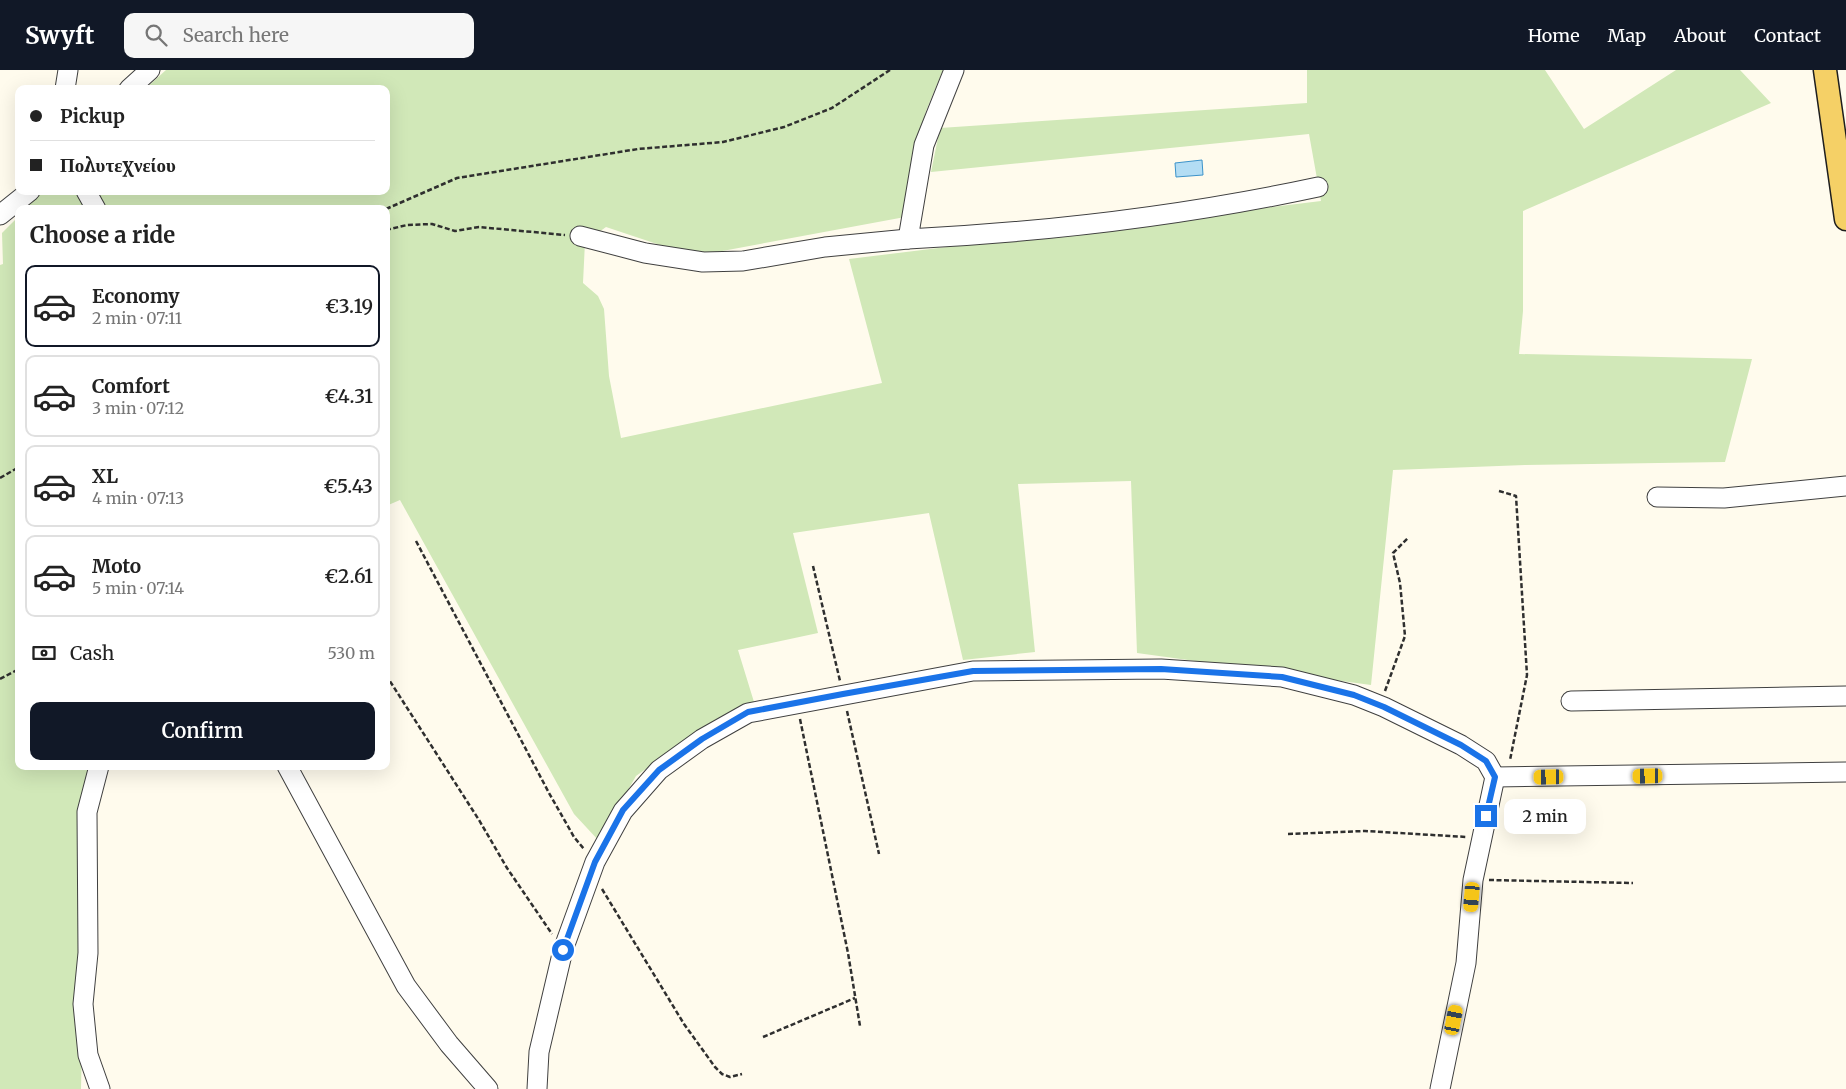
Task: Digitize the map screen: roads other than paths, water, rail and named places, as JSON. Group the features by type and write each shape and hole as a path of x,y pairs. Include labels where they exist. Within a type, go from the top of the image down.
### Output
{"main road":[{"path":"1825,70 1846,219"},
{"path":"1838,70 1846,132"}],"street":[{"path":"66,85 68,70"},
{"path":"133,85 150,70"},
{"path":"908,239 924,145 954,70"},
{"path":"580,236 645,252 703,262 743,261 825,247 1050,229 1180,214 1318,187"},
{"path":"0,215 25,195"},
{"path":"1657,497 1724,498 1846,486"},
{"path":"537,1089 539,1052 563,950 593,867 623,810 659,770 702,739 748,712 973,671 1090,668 1161,669 1282,677 1354,695 1384,707 1461,745 1486,761 1502,777 1846,772"},
{"path":"1571,701 1846,696"},
{"path":"98,770 87,812 88,953 83,1004 88,1055 100,1089"},
{"path":"289,770 406,986 449,1044 488,1089"},
{"path":"1440,1089 1466,963 1473,880 1482,838 1502,777"}],"water":[{"path":"1202,160 1203,175 1176,177 1175,163"}]}
